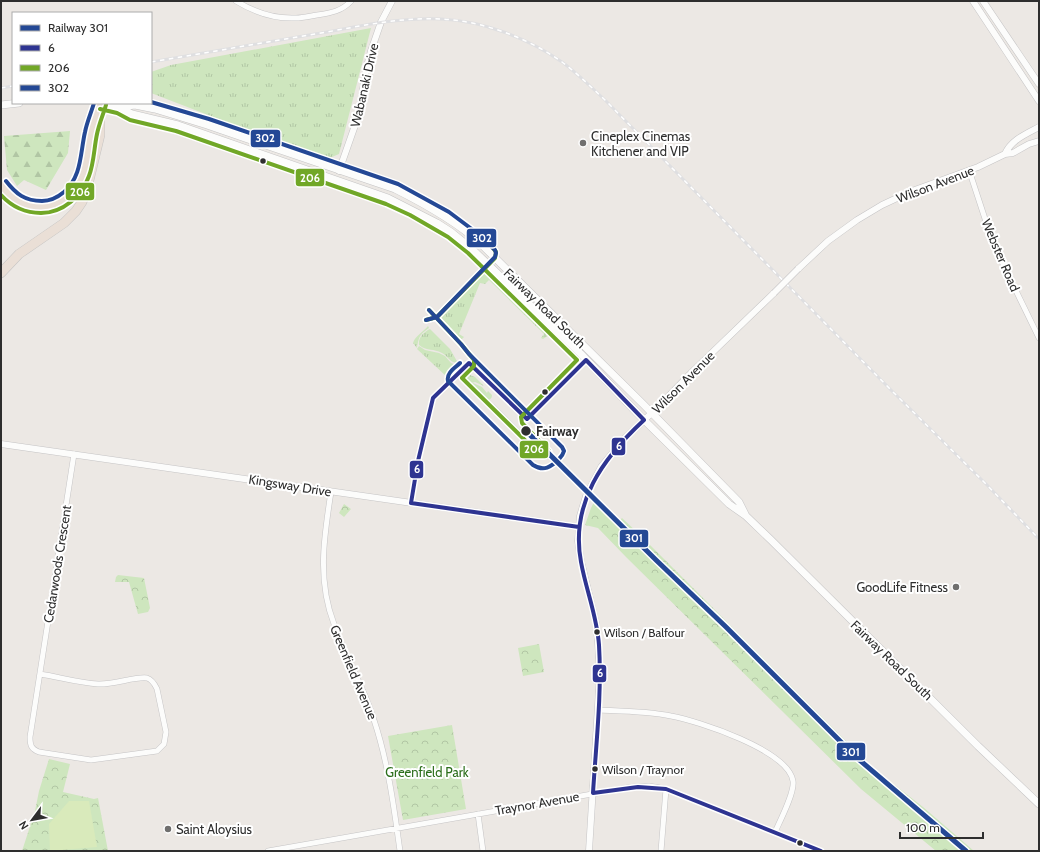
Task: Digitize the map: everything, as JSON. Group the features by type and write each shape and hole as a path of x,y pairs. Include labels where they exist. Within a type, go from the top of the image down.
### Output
{"highway":[{"path":"1,185 14,200 28,206 45,208 61,202 66,198 72,193 82,177 91,131 101,104"},
{"path":"1,272 20,254 64,223 76,211 82,202 86,193 100,135 101,104"}],"main road":[{"path":"1,105 12,104"},
{"name":"Fairway Road South","path":"106,104 119,107 132,114 178,124 388,198 437,223 451,232 472,249 572,345 644,420 729,504 746,516 1039,804"},
{"name":"Fairway Road South","path":"119,107 136,105 155,109 207,125 395,189 438,212 468,232 652,413 739,502 746,516"}],"street":[{"path":"236,1 249,9 276,17 296,18 333,13 347,6 351,1"},
{"name":"Wabanaki Drive","path":"340,171 359,114 366,70 371,51 381,22 392,1"},
{"path":"973,1 1039,102"},
{"path":"983,1 1039,84"},
{"path":"1005,154 1008,146 1024,135 1039,128"},
{"name":"Wilson Avenue","path":"589,851 600,674 598,642 593,608 581,561 578,540 580,516 586,496 601,467 625,438 828,241 857,220 882,205 912,191 969,170 1005,154 1014,153 1029,144 1039,141"},
{"name":"Webster Road","path":"969,170 990,234 1039,338"},
{"name":"Kingsway Drive","path":"1,444 233,476 331,492 579,527"},
{"name":"Cedarwoods Crescent","path":"40,674 97,684 108,684 141,678 150,680 154,683 157,689 166,732 164,744 157,751 91,760 34,750 31,747 30,737 74,454"},
{"name":"Greenfield Avenue","path":"331,492 323,568 329,609 342,645 374,718 381,743 400,851"},
{"path":"598,710 633,711 690,720 766,751 785,767 794,781 792,790 775,832"},
{"name":"Traynor Avenue","path":"268,851 632,786 649,786 666,789 821,851"},
{"path":"662,851 666,789"},
{"path":"478,814 483,851"}],"green space":[{"path":"371,28 339,154 325,160 152,93 152,72 171,65"},
{"path":"70,131 68,153 46,190 24,180 17,186 7,170 4,136"},
{"path":"483,272 485,272 549,335 543,339 541,338 544,334 489,280 485,284 480,283 459,334 464,337 461,340 456,340 436,319"},
{"path":"428,326 429,328 420,336 417,348 413,343 414,341 417,336"},
{"path":"430,329 450,349 458,363 453,362 439,352 419,345 419,340 422,335"},
{"path":"419,346 425,350 445,356 451,363 458,366 447,377 417,349"},
{"path":"470,375 475,377 484,386 475,382 467,384 466,379"},
{"path":"473,383 482,387 487,393 488,391 492,395 491,399 484,401 478,391 474,388 473,390 469,386"},
{"path":"596,498 619,521 622,518 639,534 873,768 923,807 974,851 936,851 861,789 598,528 585,525"},
{"path":"344,504 351,509 344,517 339,513"},
{"path":"118,575 144,578 150,608 148,612 138,614 129,582 115,582"},
{"path":"539,644 544,672 523,676 518,648"},
{"name":"Greenfield Park","path":"452,725 466,809 403,820 388,736"},
{"path":"49,759 70,764 63,792 94,799 98,798 108,851 22,851 35,811 39,791"},
{"path":"69,801 89,801 97,847 50,851 49,824"}],"tram line":[{"path":"494,404 523,433"}],"railway":[{"path":"152,62 378,23 425,19 457,20 473,23 504,32 535,45 568,66 605,100 1039,539"},
{"path":"1,88 12,86"}],"rail line":[{"name":"301","path":"526,431 856,757 966,851"}],"transit line":[{"name":"302","path":"152,102 209,119 398,184 449,212 473,230 495,250 495,257 437,317 426,320"},
{"name":"302","path":"6,181 13,190 21,196 36,201 48,200 57,197 64,192 70,186 77,172 86,128 94,104"},
{"name":"206","path":"1,195 10,203 19,208 35,213 57,210 71,202 82,190 89,176 98,130 106,105"},
{"name":"206","path":"100,109 117,113 130,120 176,131 386,204 410,215 448,237 468,253 577,360 521,417 522,423 549,451 543,456 541,456 462,378 474,366 474,360 429,310"},
{"name":"206","path":"426,320 437,317 495,258 496,252 491,245"},
{"name":"302","path":"429,310 469,354 562,447 564,451 561,457 547,468 541,468 533,465 448,381 448,376 460,363"},
{"name":"6","path":"586,360 644,420 615,450 603,466 585,501 580,520 579,541 581,562 598,634 600,663 593,793"},
{"name":"6","path":"527,419 586,360"},
{"name":"6","path":"527,419 469,363 433,398 418,461 411,503 579,527"},
{"name":"6","path":"593,793 638,787 666,789 821,851"}],"place":[{"name":"Cineplex Cinemas Kitchener and VIP","path":"583,143"},
{"name":"Fairway","path":"526,431"},
{"name":"GoodLife Fitness","path":"956,587"},
{"name":"Wilson / Balfour","path":"597,632"},
{"name":"Wilson / Traynor","path":"595,769"},
{"name":"Saint Aloysius","path":"168,829"}]}
